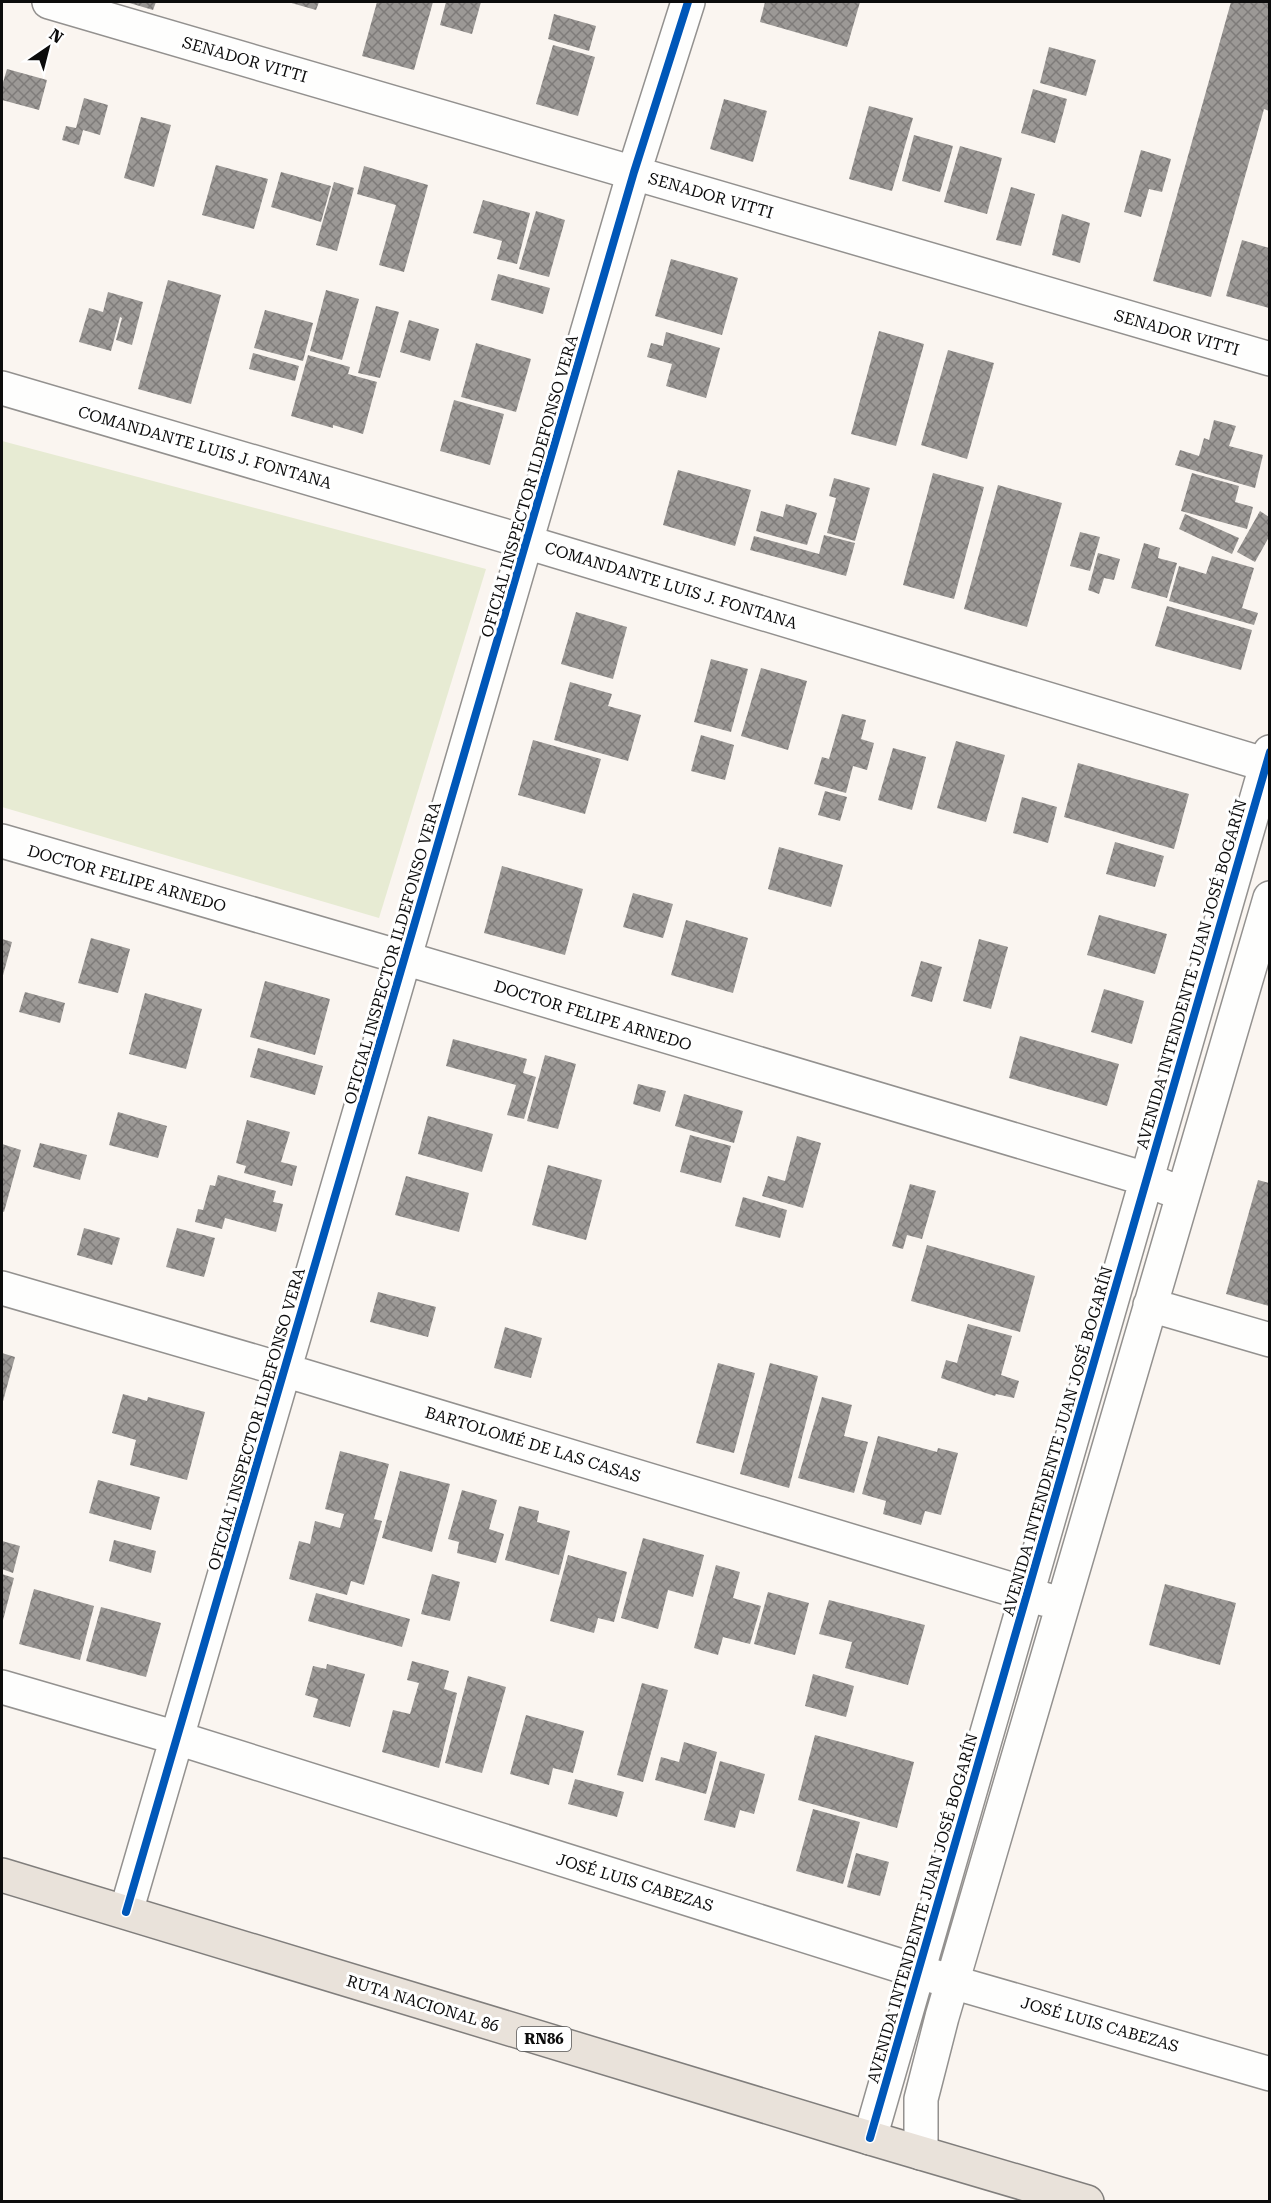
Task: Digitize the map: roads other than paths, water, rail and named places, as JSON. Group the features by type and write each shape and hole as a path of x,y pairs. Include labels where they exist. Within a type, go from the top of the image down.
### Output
{"main road":[{"name":"RUTA NACIONAL 86","path":"2,1875 1087,2202"}],"street":[{"name":"SENADOR VITTI","path":"49,2 1269,360"},
{"name":"OFICIAL INSPECTOR ILDEFONSO VERA","path":"126,1912 634,172 687,2"},
{"name":"COMANDANTE LUIS J. FONTANA","path":"2,388 1268,761"},
{"name":"AVENIDA INTENDENTE JUAN JOSÉ BOGARÍN","path":"870,2138 1268,761"},
{"name":"DOCTOR FELIPE ARNEDO","path":"2,841 1146,1179 1183,1194"},
{"path":"921,2153 921,2099 952,1982 1269,898"},
{"name":"BARTOLOMÉ DE LAS CASAS","path":"2,1288 284,1370 1062,1605"},
{"path":"1150,1305 1269,1340"},
{"name":"JOSÉ LUIS CABEZAS","path":"2,1687 177,1738 952,1982 1269,2074"}]}
